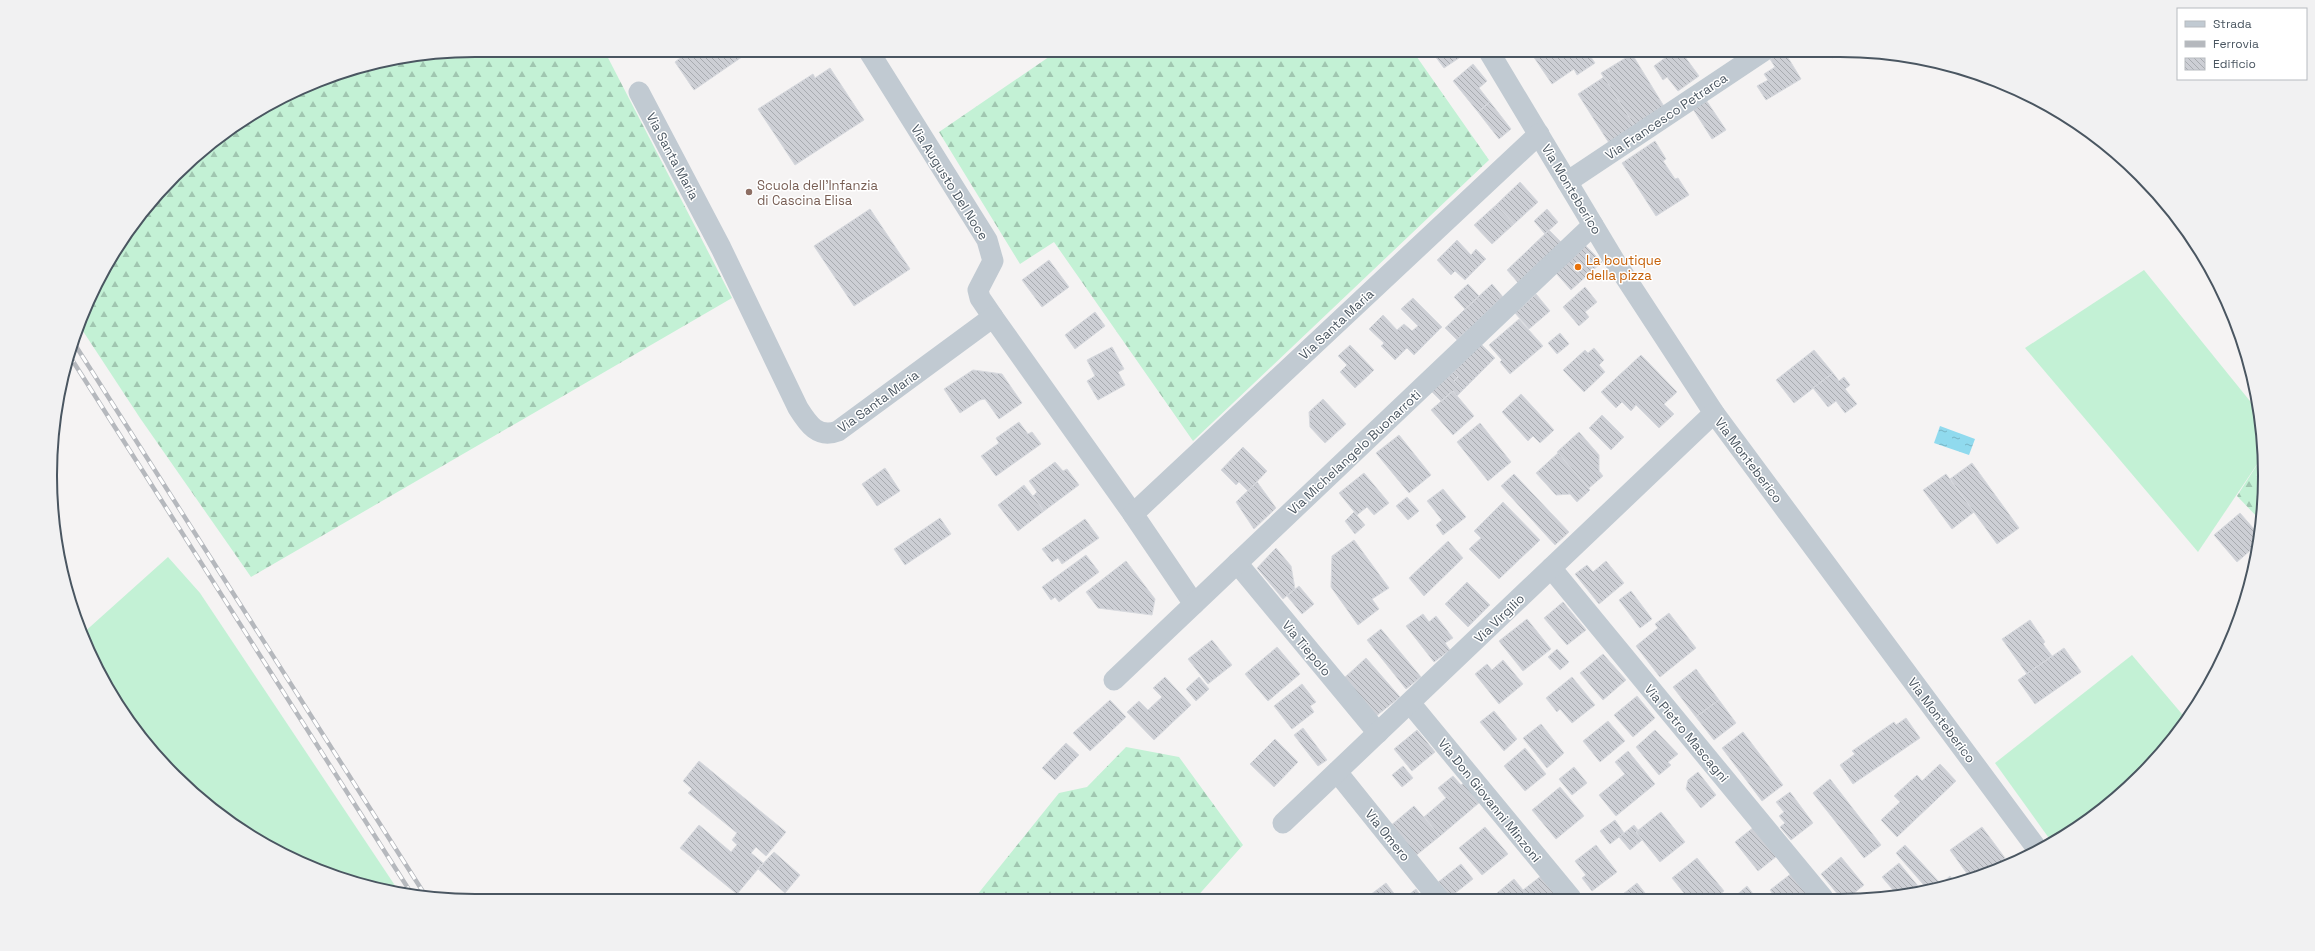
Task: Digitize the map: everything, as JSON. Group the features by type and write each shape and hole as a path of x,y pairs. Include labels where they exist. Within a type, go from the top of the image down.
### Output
{"street":[{"name":"Via Augusto Del Noce","path":"872,57 987,240 993,261 978,290 980,298 993,317"},
{"name":"Via Monteberico","path":"1492,57 1593,225 1714,413 2035,846"},
{"name":"Via Francesco Petrarca","path":"1567,182 1754,57"},
{"name":"Via Santa Maria","path":"639,92 721,248 798,408 813,429 826,434 838,431 993,317"},
{"name":"Via Santa Maria","path":"1133,514 1539,134"},
{"name":"Via Michelangelo Buonarroti","path":"1114,680 1593,225"},
{"path":"993,317 1133,514 1194,604"},
{"name":"Via Virgilio","path":"1283,823 1714,413"},
{"name":"Via Tiepolo","path":"1237,563 1378,733"},
{"name":"Via Pietro Mascagni","path":"1551,568 1820,894"},
{"name":"Via Don Giovanni Minzoni","path":"1410,702 1567,894"},
{"name":"Via Omero","path":"1337,772 1436,894"}],"green space":[{"path":"608,57 732,298 251,577 140,418 83,331 100,290 113,266 143,221 180,180 200,161 221,143 266,113 290,100 341,79 394,65 448,58"},
{"path":"1049,57 1417,57 1489,160 1193,441 1054,242 1020,264 939,132"},
{"path":"2144,270 2251,403 2258,464 2198,552 2025,348"},
{"path":"2258,464 2256,515 2237,496"},
{"path":"168,557 200,593 395,886 341,872 290,851 266,838 221,808 180,771 143,730 113,685 100,661 87,630"},
{"path":"2132,655 2182,715 2172,730 2154,751 2115,790 2094,808 2049,838 1995,763"},
{"path":"1126,747 1179,757 1243,845 1199,894 978,894 1059,793 1087,787"}],"water":[{"path":"1940,426 1975,439 1969,455 1934,443"}],"building":[{"path":"681,57 742,57 694,90 675,62"},
{"path":"1436,57 1460,57 1444,68"},
{"path":"1534,57 1591,57 1595,63 1577,75 1574,69 1552,84"},
{"path":"1627,57 1634,57 1665,108 1635,127 1601,73"},
{"path":"1666,57 1685,57 1699,76 1678,91 1667,77 1663,80 1654,66"},
{"path":"1774,57 1788,57 1801,79 1766,100 1757,86 1768,80 1764,74 1775,67 1770,59"},
{"path":"1473,64 1487,81 1479,88 1490,102 1478,112 1453,81"},
{"path":"830,68 864,120 795,165 758,109 813,74 815,78"},
{"path":"1604,77 1635,127 1609,143 1578,94"},
{"path":"1706,100 1726,130 1712,139 1693,109"},
{"path":"1490,102 1511,129 1499,139 1478,112"},
{"path":"1655,141 1666,159 1663,161 1675,179 1678,178 1689,195 1656,216 1622,163"},
{"path":"1520,182 1538,202 1514,224 1496,205"},
{"path":"1496,205 1514,224 1492,244 1474,225"},
{"path":"870,209 910,269 854,306 814,246"},
{"path":"1547,209 1558,222 1545,234 1534,221"},
{"path":"1549,230 1563,244 1520,285 1507,270"},
{"path":"1457,240 1471,255 1476,249 1486,259 1465,280 1455,271 1451,275 1437,260"},
{"name":"La boutique della pizza","path":"1585,245 1602,262 1571,290 1555,272"},
{"path":"1049,260 1069,287 1042,307 1022,280"},
{"path":"1468,284 1479,296 1465,309 1454,297"},
{"path":"1492,284 1503,297 1457,340 1445,328"},
{"path":"1585,287 1597,302 1585,312 1589,317 1579,326 1563,307"},
{"path":"1536,294 1550,311 1529,329 1515,313"},
{"path":"1413,298 1442,327 1414,355 1407,348 1395,360 1381,346 1384,343 1369,329 1383,315 1397,330 1404,324 1412,331 1418,326 1401,309"},
{"path":"1095,312 1105,326 1075,349 1065,335"},
{"path":"1519,319 1543,346 1510,374 1500,362 1502,360 1489,345"},
{"path":"1560,333 1569,344 1557,354 1548,343"},
{"path":"1481,344 1495,358 1463,390 1454,381 1458,377 1453,372"},
{"path":"1350,345 1374,370 1355,388 1340,372 1347,365 1338,356"},
{"path":"1112,347 1124,369 1118,372 1125,385 1098,400 1087,381 1095,376 1087,360"},
{"path":"1594,348 1604,360 1599,365 1605,372 1584,392 1563,370 1585,350 1588,353"},
{"path":"1814,350 1833,373 1794,403 1776,380"},
{"path":"1641,355 1677,392 1664,404 1674,414 1659,428 1636,405 1631,411 1622,402 1616,408 1601,392"},
{"path":"973,370 1002,374 1022,403 999,419 985,399 980,400 960,413 944,389"},
{"path":"1453,372 1458,377 1454,381 1463,390 1457,396 1453,391 1441,401 1431,391"},
{"path":"1833,373 1839,381 1844,377 1850,385 1845,389 1857,404 1845,413 1836,401 1828,407 1813,388"},
{"path":"1453,391 1474,416 1453,435 1431,410"},
{"path":"1521,394 1554,430 1540,443 1533,436 1528,441 1502,412"},
{"path":"1323,399 1346,424 1325,443 1310,427 1309,412"},
{"path":"1602,415 1624,437 1611,450 1589,428"},
{"path":"1019,422 1028,434 1032,432 1041,444 996,476 981,456 999,443 996,438"},
{"path":"1480,423 1511,462 1488,481 1457,442"},
{"path":"1579,432 1599,455 1599,471 1603,476 1589,488 1557,452"},
{"path":"1399,435 1431,475 1409,493 1376,453"},
{"path":"1243,447 1267,471 1248,491 1239,482 1236,485 1221,470"},
{"path":"1558,453 1590,490 1577,502 1570,494 1556,495 1536,473"},
{"path":"1055,462 1063,471 1067,469 1079,485 1044,511 1033,496 1037,492 1029,481"},
{"path":"1972,463 2019,528 1997,544 1950,479"},
{"path":"885,468 900,491 877,506 862,484"},
{"path":"1364,473 1389,503 1374,515 1367,507 1357,515 1339,493"},
{"path":"1514,474 1569,532 1555,545 1501,486"},
{"path":"1946,474 1974,512 1952,529 1923,490"},
{"path":"1257,482 1276,508 1254,529 1236,502"},
{"path":"1024,485 1044,511 1018,531 998,505"},
{"path":"1443,489 1466,517 1443,535 1436,525 1442,520 1427,501"},
{"path":"1407,497 1419,511 1408,520 1396,506"},
{"path":"1503,502 1540,540 1499,579 1469,549 1481,538 1474,531"},
{"path":"1354,512 1365,525 1355,534 1345,521"},
{"path":"2240,513 2254,529 2251,550 2237,562 2214,535"},
{"path":"940,518 951,534 905,565 894,549"},
{"path":"1085,519 1099,538 1062,564 1058,558 1052,562 1042,549"},
{"path":"1354,540 1389,588 1372,599 1379,609 1358,625 1331,587 1332,556"},
{"path":"1448,541 1463,558 1424,596 1409,578"},
{"path":"1276,548 1291,566 1295,589 1283,599 1257,568"},
{"path":"1086,555 1099,572 1059,602 1055,597 1051,600 1042,587"},
{"path":"1126,561 1155,599 1152,615 1098,608 1086,592"},
{"path":"1606,561 1624,583 1599,604 1575,574 1587,565 1593,572"},
{"path":"1467,582 1490,605 1468,627 1445,604"},
{"path":"1299,586 1314,604 1302,614 1287,596"},
{"path":"1631,591 1652,619 1640,628 1619,600"},
{"path":"1563,602 1586,630 1567,645 1544,618"},
{"path":"1669,613 1696,648 1660,677 1636,646 1658,628 1655,624"},
{"path":"1423,614 1429,622 1436,616 1453,638 1445,643 1450,650 1434,662 1406,626"},
{"path":"1527,619 1551,649 1523,671 1499,641"},
{"path":"2030,620 2045,642 2043,644 2052,656 2027,674 2002,639"},
{"path":"1381,629 1421,677 1406,689 1367,640"},
{"path":"1212,640 1232,665 1208,684 1188,659"},
{"path":"1277,647 1300,674 1268,701 1245,674"},
{"path":"2064,648 2081,672 2035,704 2018,680"},
{"path":"1557,649 1569,662 1560,670 1548,657"},
{"path":"1603,654 1626,680 1603,700 1580,673"},
{"path":"1366,658 1400,697 1375,717 1343,679"},
{"path":"1503,660 1523,684 1499,704 1475,674 1487,664 1492,670"},
{"path":"1696,669 1719,700 1696,717 1673,687"},
{"path":"1165,677 1191,705 1154,740 1127,712 1139,701 1148,710 1162,697 1153,688"},
{"path":"1199,677 1209,689 1196,701 1186,689"},
{"path":"1572,677 1595,705 1572,723 1560,709 1557,712 1546,698"},
{"path":"1302,684 1316,702 1310,706 1314,712 1292,729 1274,706"},
{"path":"1637,696 1655,718 1633,737 1614,715"},
{"path":"1110,700 1126,717 1090,751 1073,733"},
{"path":"1719,700 1736,723 1714,740 1696,717"},
{"path":"1494,711 1517,739 1504,751 1480,722"},
{"path":"1906,718 1920,738 1853,784 1840,765 1855,754 1852,751 1894,722 1896,725"},
{"path":"1608,721 1625,741 1600,762 1583,741"},
{"path":"1541,724 1564,753 1547,768 1523,738"},
{"path":"1303,728 1327,760 1318,766 1294,735"},
{"path":"1417,730 1435,752 1412,771 1394,749"},
{"path":"1655,730 1678,754 1668,762 1671,765 1659,775 1636,747"},
{"path":"1743,732 1783,785 1762,801 1722,748"},
{"path":"1275,739 1298,762 1274,787 1250,764"},
{"path":"1066,743 1079,755 1055,780 1042,768"},
{"path":"1525,748 1546,774 1525,791 1504,766"},
{"path":"1628,751 1655,784 1616,816 1599,795 1625,774 1615,762"},
{"path":"699,761 786,832 766,856 756,847 751,853 763,863 737,894 680,848 699,825 731,852 737,845 732,840 737,833 688,793 692,789 683,781"},
{"path":"1940,764 1956,781 1897,837 1881,820 1900,802 1894,796 1917,775 1922,781"},
{"path":"1403,766 1413,778 1402,787 1392,775"},
{"path":"1574,767 1587,783 1572,795 1559,779"},
{"path":"1698,772 1716,795 1701,808 1686,789 1688,780"},
{"path":"1453,776 1461,785 1464,783 1480,802 1440,836 1424,817 1446,798 1438,788"},
{"path":"1830,779 1881,845 1864,858 1813,793"},
{"path":"1560,787 1584,816 1556,839 1532,810"},
{"path":"1790,792 1813,823 1791,840 1780,827 1785,823 1779,816 1784,812 1776,802"},
{"path":"1414,806 1440,836 1414,857 1389,827"},
{"path":"1661,812 1685,842 1660,862 1636,832"},
{"path":"1615,820 1624,833 1610,844 1600,831"},
{"path":"1634,825 1638,830 1636,832 1642,840 1630,850 1619,837"},
{"path":"1485,827 1508,854 1482,875 1459,848"},
{"path":"1754,827 1777,856 1758,871 1735,842"},
{"path":"1982,827 2005,858 2000,862 1967,874 1950,850"},
{"path":"1596,845 1617,872 1592,891 1582,878 1586,875 1575,861"},
{"path":"1905,845 1939,882 1924,885 1896,853"},
{"path":"774,852 800,875 785,893 758,869"},
{"path":"1841,857 1864,885 1853,894 1838,894 1821,874"},
{"path":"1697,858 1724,891 1720,894 1685,894 1672,878"},
{"path":"1899,863 1918,886 1893,890 1882,877"},
{"path":"1461,864 1473,879 1454,894 1446,894 1437,883"},
{"path":"1792,873 1809,894 1773,894 1770,890"},
{"path":"1541,876 1555,893 1497,893 1514,879 1523,890"},
{"path":"1950,876 1952,879 1945,881"},
{"path":"1386,883 1394,894 1371,894"},
{"path":"1637,883 1646,894 1623,894"},
{"path":"1747,886 1753,894 1738,894"},
{"path":"1416,889 1420,894 1410,894"}],"railway":[{"path":"77,348 422,890"},
{"path":"73,361 408,888"}],"place":[{"name":"Scuola dell'Infanzia di Cascina Elisa","path":"749,192"},
{"name":"La boutique della pizza","path":"1578,267"}]}
